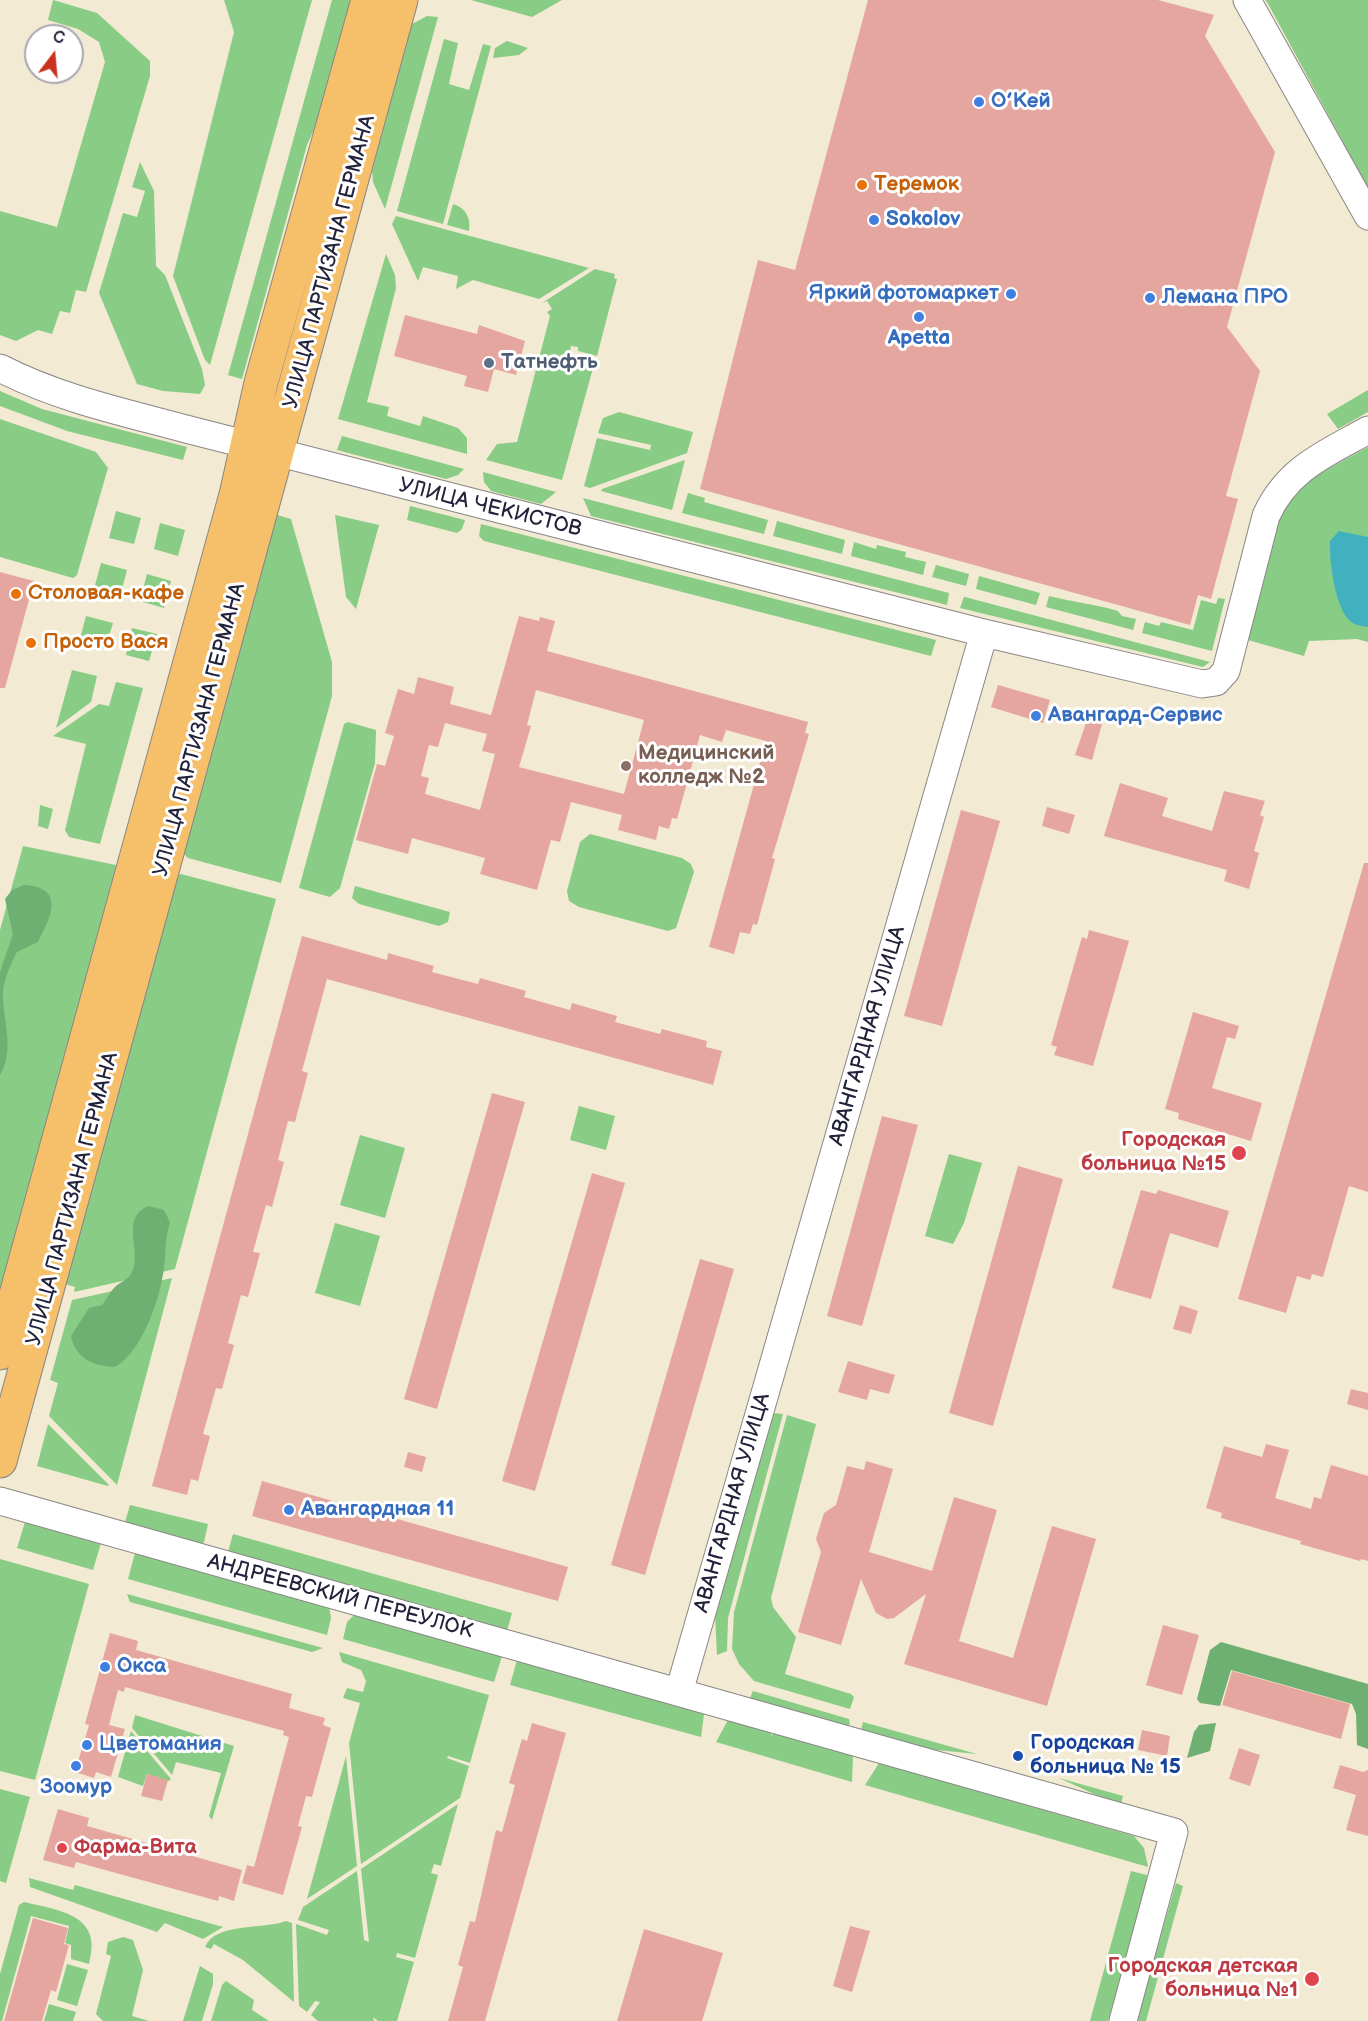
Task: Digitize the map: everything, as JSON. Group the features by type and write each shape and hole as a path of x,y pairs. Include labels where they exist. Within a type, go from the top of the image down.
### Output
{"main road":[{"name":"УЛИЦА ПАРТИЗАНА ГЕРМАНА","path":"0,1353 139,856 283,300 368,0"},
{"name":"УЛИЦА ПАРТИЗАНА ГЕРМАНА","path":"0,1461 242,576 279,453 315,309 401,0"}],"street":[{"path":"1247,0 1368,216"},
{"name":"УЛИЦА ЧЕКИСТОВ","path":"0,368 18,378 84,401 247,445 984,633 1202,684 1216,682 1226,671 1266,516 1274,499 1285,483 1300,471 1368,430"},
{"name":"АВАНГАРДНАЯ УЛИЦА","path":"679,1692 984,633"},
{"name":"АНДРЕЕВСКИЙ ПЕРЕУЛОК","path":"0,1501 679,1692"},
{"path":"679,1692 1174,1832 1123,2021"}],"green space":[{"path":"53,0 97,13 150,61 150,76 86,292 76,290 70,313 60,311 52,334 38,330 16,341 0,335 0,211 57,227 105,62 99,42 84,33 84,24 61,24 48,20"},
{"path":"224,0 312,0 210,365 205,360 173,276 234,32"},
{"path":"332,0 356,0 329,96 307,145 242,379 228,375"},
{"path":"471,0 562,0 532,17"},
{"path":"1265,0 1368,0 1368,188 1267,2"},
{"path":"427,16 438,17 385,209 373,182 372,171 412,24"},
{"path":"444,39 458,43 449,84 469,90 483,44 491,46 443,224 397,211"},
{"path":"507,41 528,48 519,55 493,58 495,48"},
{"path":"140,162 154,191 156,266 165,275 202,369 205,385 200,394 163,391 137,384 99,293 123,213 137,217 145,191 132,187"},
{"path":"453,204 467,214 469,231 447,225"},
{"path":"396,216 589,268 539,299 473,280 456,289 458,276 423,267 418,281 392,224"},
{"path":"386,254 395,275 396,288 367,402 389,407 387,416 420,426 423,416 458,428 467,438 467,454 338,419"},
{"path":"595,269 615,274 614,278 617,279 597,356 578,351 578,347 571,346 569,357 575,358 576,355 595,361 562,480 486,460 497,444 517,442 550,316 547,312 552,309 547,301 542,303"},
{"path":"1368,390 1368,412 1338,429 1327,414"},
{"path":"0,391 42,409 187,447 183,460 67,431 0,406"},
{"path":"619,412 693,432 687,453 590,488 584,486 597,438 650,450 651,445 598,433 603,418"},
{"path":"0,419 96,452 108,468 77,575 73,578 0,557"},
{"path":"342,436 464,469 458,475 446,479 337,450"},
{"path":"1368,447 1368,642 1357,639 1309,641 1304,656 1248,640 1278,519 1286,506 1295,494 1317,476"},
{"path":"685,460 672,510 601,491 602,489"},
{"path":"483,472 556,492 541,504 491,491 484,482"},
{"path":"688,493 705,498 704,502 768,520 764,534 682,513"},
{"path":"583,498 949,593 947,605 591,516"},
{"path":"410,506 465,520 462,529 457,533 407,520"},
{"path":"116,511 141,518 134,544 109,538"},
{"path":"274,514 291,519 332,662 332,696 281,883 188,858 182,852"},
{"path":"335,515 379,525 356,609 346,597"},
{"path":"777,521 845,540 842,554 773,536"},
{"path":"160,523 185,530 178,556 154,549"},
{"path":"481,524 936,640 931,656 484,541 479,536"},
{"path":"854,542 876,549 877,545 906,552 905,557 926,562 923,575 851,556"},
{"path":"101,563 127,570 120,596 94,589"},
{"path":"936,565 969,574 966,586 932,577"},
{"path":"147,574 171,581 164,608 140,601"},
{"path":"979,576 1040,593 1036,605 976,589"},
{"path":"1049,596 1118,611 1122,616 1136,619 1133,630 1046,607"},
{"path":"964,597 1210,662 1203,667 960,608"},
{"path":"1218,598 1225,599 1212,651 1142,633 1145,622 1159,626 1161,622 1193,630 1201,600 1216,604"},
{"path":"86,616 113,623 105,649 79,643"},
{"path":"132,628 157,634 149,661 126,655"},
{"path":"72,670 97,676 91,702 56,728"},
{"path":"116,682 143,688 100,844 69,837 65,830 86,744 53,736 99,704 109,706"},
{"path":"348,722 376,730 375,763 340,888 330,897 299,888 344,724"},
{"path":"40,805 53,809 48,829 38,826"},
{"path":"590,834 682,858 691,864 694,872 676,928 668,931 579,907 569,901 567,891 580,842"},
{"path":"23,846 116,865 121,869 0,1313 0,930"},
{"path":"181,874 276,899 175,1269 74,1292 75,1287 62,1283 177,876"},
{"path":"24,885 46,891 52,905 38,942 17,952 6,976 3,1002 8,1044 5,1065 0,1075 0,972 13,934 5,899 12,890"},
{"path":"355,886 450,912 448,922 439,926 359,904 352,898"},
{"path":"579,1106 615,1116 606,1150 570,1140"},
{"path":"360,1135 405,1148 385,1218 340,1205"},
{"path":"949,1154 982,1163 964,1223 953,1244 925,1236"},
{"path":"149,1206 164,1210 170,1222 162,1281 154,1309 141,1337 125,1360 115,1367 93,1363 81,1356 71,1336 89,1308 102,1305 114,1288 131,1274 135,1256 133,1227 135,1218 140,1211"},
{"path":"335,1223 380,1236 360,1306 315,1293"},
{"path":"172,1278 117,1485 49,1416 58,1383 50,1380 72,1300"},
{"path":"773,1413 783,1414 728,1618 727,1651 717,1655 715,1614"},
{"path":"787,1415 816,1424 771,1598 773,1607 796,1637 785,1674 851,1694 854,1697 850,1709 754,1681 739,1664 732,1649 734,1612"},
{"path":"48,1424 109,1485 108,1486 37,1466"},
{"path":"130,1505 208,1524 204,1542 202,1544 125,1522"},
{"path":"25,1522 101,1543 93,1570 17,1548"},
{"path":"233,1534 512,1613 507,1631 228,1552"},
{"path":"135,1553 329,1607 331,1618 327,1635 128,1579"},
{"path":"0,1559 89,1584 35,1780 0,1771"},
{"path":"127,1594 323,1648 312,1652 130,1602"},
{"path":"355,1614 502,1656 494,1682 343,1639 347,1622"},
{"path":"1221,1642 1368,1684 1368,1749 1357,1745 1356,1714 1352,1704 1231,1670 1220,1706 1200,1703 1197,1699 1210,1650"},
{"path":"339,1652 489,1695 470,1763 448,1756 447,1758 469,1766 460,1798 361,1864 349,1743 360,1703 343,1698 347,1688 363,1692 366,1681 361,1670 342,1662"},
{"path":"517,1660 704,1714 701,1737 510,1685"},
{"path":"753,1691 849,1719 850,1724 847,1726 750,1698"},
{"path":"135,1715 234,1746 212,1820 209,1816 221,1773 176,1762 172,1775 132,1728"},
{"path":"728,1720 770,1732 772,1736 773,1733 853,1755 852,1782 716,1742"},
{"path":"863,1722 977,1754 927,1749 861,1730"},
{"path":"1216,1723 1210,1751 1187,1758 1194,1732 1199,1725"},
{"path":"131,1731 140,1742 138,1745 142,1745 171,1779 169,1781 147,1774 143,1786 118,1777"},
{"path":"346,1756 357,1866 307,1899"},
{"path":"879,1763 1134,1836 1144,1848 1148,1867 865,1785"},
{"path":"1059,1778 1123,1796 1121,1804 1105,1799"},
{"path":"0,1789 30,1797 6,1883 0,1881"},
{"path":"458,1804 441,1866 434,1864 431,1873 438,1875 415,1958 397,1953 396,1957 414,1962 397,2021 378,2021 373,2017 374,2021 318,2021 311,2015 320,2002 315,2001 307,2012 299,2006 296,1924 327,1935 329,1930 298,1920 303,1907 357,1871 364,1940 369,1942 361,1869"},
{"path":"1131,1871 1147,1875 1144,1894 1108,2021 1090,2021"},
{"path":"29,1878 73,1890 75,1885 223,1927 203,1939 165,1923 157,1932 30,1887"},
{"path":"1176,1883 1183,1886 1146,2021 1136,2021"},
{"path":"24,1902 65,1913 85,1925 90,1935 92,1948 89,1964 71,1959 71,1945 65,1943 69,1926 31,1916 2,2021 0,2021 0,1974 19,1905"},
{"path":"286,1921 292,1923 294,2002 243,1960 214,1944 211,1949 205,1947 210,1939 229,1930"},
{"path":"123,1937 133,1940 143,1970 132,2016 149,2021 103,2021 96,2014 111,1956 106,1954 108,1942"},
{"path":"67,1964 88,1970 77,2006 57,2000"},
{"path":"200,1966 213,1974 213,1984 202,2021 183,2021"},
{"path":"226,1981 254,2000 252,2010 269,2021 211,2021 222,1985"},
{"path":"49,2004 76,2012 73,2021 44,2021"}],"water":[{"path":"1339,531 1368,537 1368,627 1350,621 1340,606 1332,571 1330,541"}],"building":[{"name":"Лемана ПРО","path":"868,0 1158,0 1214,15 1205,36 1275,152 1227,327 1260,371 1226,496 1238,499 1211,599 1198,595 1190,625 700,489 758,260 795,270"},
{"path":"405,315 477,334 479,325 525,341 516,375 494,369 488,392 464,386 467,376 394,356"},
{"path":"0,572 34,581 5,688 0,688"},
{"path":"519,616 539,621 540,617 555,621 547,651 808,722 805,733 809,734 772,858 775,859 757,925 753,924 750,934 740,932 734,954 709,947 766,741 726,730 722,742 700,735 677,819 672,818 669,829 659,826 656,840 618,830 622,815 571,802 560,842 551,840 537,890 480,874 485,858 412,838 408,854 356,840 377,764 385,766 394,736 385,733 398,689 414,694 418,677 454,687 450,704 491,715","holes":["536,690 644,720 624,794 519,767 531,726 527,725","445,723 487,734 482,751 495,754 480,810 425,794 429,778 421,776 429,745 438,747"]},
{"path":"998,685 1050,700 1043,723 991,707"},
{"path":"1087,720 1102,724 1092,760 1075,755"},
{"path":"1120,783 1168,798 1162,816 1212,831 1224,791 1265,801 1260,815 1264,817 1254,851 1259,853 1249,889 1224,881 1227,870 1104,836"},
{"path":"1047,807 1075,815 1069,834 1042,826"},
{"path":"961,810 1000,821 942,1026 904,1016"},
{"path":"1364,863 1368,863 1368,1192 1349,1186 1323,1277 1312,1274 1310,1280 1297,1276 1286,1313 1238,1299"},
{"path":"1089,930 1129,941 1093,1066 1054,1055 1057,1047 1051,1045 1082,937 1087,939"},
{"path":"302,936 387,960 388,953 434,966 432,972 478,984 480,978 526,991 524,997 570,1010 572,1003 617,1016 615,1022 660,1034 662,1029 707,1041 706,1047 722,1051 713,1085 327,979 302,1071 308,1073 295,1122 288,1121 278,1160 284,1162 272,1207 266,1205 253,1252 260,1253 248,1297 241,1295 228,1343 234,1345 222,1389 216,1388 203,1434 210,1436 198,1481 191,1479 187,1495 152,1486"},
{"path":"1193,1012 1239,1026 1235,1039 1227,1037 1212,1088 1262,1103 1251,1141 1178,1119 1179,1113 1165,1109"},
{"path":"492,1093 525,1102 437,1409 404,1399"},
{"path":"882,1116 918,1125 862,1326 827,1316"},
{"path":"1018,1166 1063,1179 993,1426 949,1413"},
{"path":"592,1173 625,1183 535,1491 502,1481"},
{"path":"1141,1190 1156,1194 1158,1190 1229,1211 1218,1248 1170,1233 1151,1299 1112,1288"},
{"path":"700,1259 734,1269 645,1575 611,1565"},
{"path":"1180,1305 1198,1311 1191,1334 1173,1329"},
{"path":"848,1361 895,1375 889,1394 870,1389 867,1400 838,1392"},
{"path":"1351,1389 1368,1393 1368,1410 1347,1404"},
{"path":"1266,1444 1289,1450 1275,1498 1311,1509 1314,1497 1321,1499 1331,1465 1368,1476 1368,1561 1361,1559 1360,1561 1300,1544 1301,1541 1221,1518 1222,1513 1206,1508 1224,1446 1262,1457"},
{"path":"408,1452 426,1457 422,1472 404,1467"},
{"path":"866,1461 893,1469 869,1552 932,1571 954,1497 997,1510 959,1641 1013,1658 1052,1526 1096,1539 1047,1706 904,1664 926,1594 894,1618 887,1619 876,1613 861,1579 841,1645 798,1632 821,1552 816,1539 824,1513 836,1505 847,1466 864,1470"},
{"path":"262,1481 568,1567 558,1601 252,1516"},
{"path":"1163,1625 1199,1635 1182,1695 1146,1685"},
{"path":"110,1633 138,1641 136,1650 292,1694 289,1708 325,1718 323,1725 331,1728 312,1797 306,1796 298,1826 302,1827 283,1895 242,1883 247,1865 254,1867 289,1737 283,1735 284,1731 125,1687 124,1692 118,1690 109,1725 125,1729 111,1777 96,1772 94,1778 75,1772 89,1725 85,1724"},
{"path":"1232,1671 1350,1704 1341,1739 1222,1705"},
{"path":"532,1723 566,1733 485,2021 448,2021 463,1967 458,1965 470,1921 475,1922 496,1830 502,1832 515,1785 509,1783 522,1739 527,1741"},
{"path":"1142,1730 1170,1736 1167,1756 1138,1750"},
{"path":"1239,1748 1260,1755 1250,1786 1229,1779"},
{"path":"1340,1765 1363,1772 1368,1770 1368,1836 1346,1830 1356,1795 1333,1788"},
{"path":"147,1774 168,1780 162,1801 141,1796"},
{"path":"58,1809 89,1818 87,1826 242,1870 234,1901 219,1896 218,1901 76,1862 74,1868 43,1860"},
{"path":"33,1918 68,1928 64,1944 69,1945 56,1992 51,1990 42,2021 4,2021"},
{"path":"850,1926 870,1931 852,1992 833,1986"},
{"path":"644,1929 723,1953 702,2021 617,2021"}],"place":[{"name":"О’Кей","path":"979,102"},
{"name":"Теремок","path":"862,185"},
{"name":"Sokolov","path":"874,220"},
{"name":"Яркий фотомаркет","path":"1011,294"},
{"name":"Лемана ПРО","path":"1150,298"},
{"name":"Apetta","path":"919,317"},
{"name":"Татнефть","path":"489,363"},
{"name":"Столовая-кафе","path":"16,594"},
{"name":"Просто Вася","path":"31,643"},
{"name":"Авангард-Сервис","path":"1036,716"},
{"name":"Медицинский колледж №2","path":"626,766"},
{"name":"Городская больница №15","path":"1239,1153"},
{"name":"Авангардная 11","path":"289,1510"},
{"name":"Окса","path":"105,1667"},
{"name":"Цветомания","path":"87,1745"},
{"name":"Городская больница № 15","path":"1018,1756"},
{"name":"Зоомур","path":"76,1766"},
{"name":"Фарма-Вита","path":"62,1848"},
{"name":"Городская детская больница №1","path":"1312,1979"}]}
